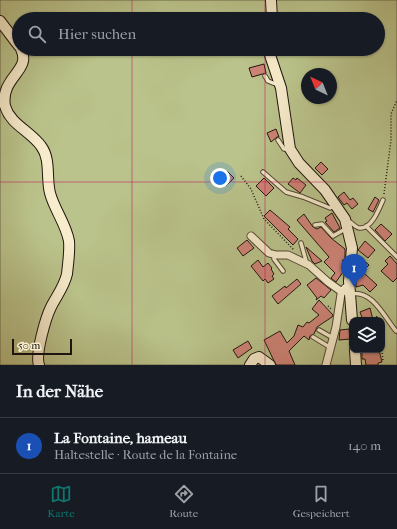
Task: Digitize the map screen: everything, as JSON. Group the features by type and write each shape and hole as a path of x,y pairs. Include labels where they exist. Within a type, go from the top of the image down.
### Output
{"street":[{"path":"271,0 272,12"},
{"path":"0,21 12,37"},
{"path":"22,56 23,62 19,70 6,86 4,92 5,106 10,117 43,148 48,166 51,197 68,240 66,275 62,290 49,313 38,353 39,365"},
{"path":"270,56 280,84 290,149 299,163 319,183 336,204 347,225 352,248 347,291 326,365"},
{"path":"251,236 267,251 274,255 288,255 309,265 328,282 347,291"},
{"path":"347,291 351,317"},
{"path":"355,353 356,365"},
{"path":"250,365 254,359 259,357 270,365"}],"lane":[{"path":"265,76 268,81 280,84"},
{"path":"278,140 284,149 290,149"},
{"path":"263,172 286,192 330,208 336,204"},
{"path":"315,225 322,224 333,236 350,222 361,228 366,226 375,216 383,200"},
{"path":"366,226 397,257"},
{"path":"301,243 306,261"},
{"path":"274,255 274,259 283,271"},
{"path":"347,291 366,296 381,311 396,331"},
{"path":"319,330 334,338"},
{"path":"313,337 331,348"}],"path":[{"path":"383,200 391,140 391,114 397,100"},
{"path":"241,176 251,189 264,218 306,261"},
{"path":"383,353 384,361"}],"green space":[{"path":"0,0 397,0 397,365 0,365"}],"building":[{"path":"264,64 266,73 252,77 249,68"},
{"path":"276,129 279,137 271,142 267,133"},
{"path":"321,162 328,169 322,175 315,168"},
{"path":"227,171 234,178 226,186 219,179"},
{"path":"264,178 274,188 266,196 256,186"},
{"path":"293,178 296,180 297,178 306,185 300,193 288,184"},
{"path":"344,192 350,200 353,198 358,204 352,209 347,203 344,205 338,197"},
{"path":"375,197 379,200 373,212 368,209"},
{"path":"270,210 290,227 288,229 298,239 293,245 264,216"},
{"path":"332,213 340,228 334,232 325,222 327,221 325,218"},
{"path":"304,214 313,227 317,229 321,227 331,238 345,249 345,258 342,261 344,262 343,272 336,282 331,278 335,273 324,262 329,257 297,220"},
{"path":"381,224 392,234 385,241 375,230"},
{"path":"247,240 254,248 243,256 237,248"},
{"path":"365,241 375,250 368,258 358,250"},
{"path":"306,247 322,261 315,264 312,261"},
{"path":"390,256 397,264 397,278 393,282 381,271 388,264 385,261"},
{"path":"361,258 369,265 361,273 357,269 357,263"},
{"path":"258,260 263,267 268,263 272,268 271,269 274,274 272,276 274,279 268,283 265,279 263,281 251,266"},
{"path":"364,273 377,285 370,292 363,285 356,287 356,281"},
{"path":"316,278 331,290 324,298 321,296 316,300 317,298 307,285"},
{"path":"297,279 301,284 278,304 272,296 285,286 286,288"},
{"path":"319,300 333,315 332,317 317,327 314,334 310,336 309,340 304,336 289,351 295,365 276,365 264,340 280,331 287,343 294,336 298,325 303,327 307,322 309,323 319,315 312,309"},
{"path":"370,308 372,317 362,317 360,312"},
{"path":"349,329 349,339 339,340 340,330"},
{"path":"248,341 252,348 238,358 233,350"},
{"path":"362,353 380,353 382,362 378,363 378,365 366,365 365,359 362,359"}],"place":[{"name":"La Fontaine, hameau","path":"354,287"}]}
